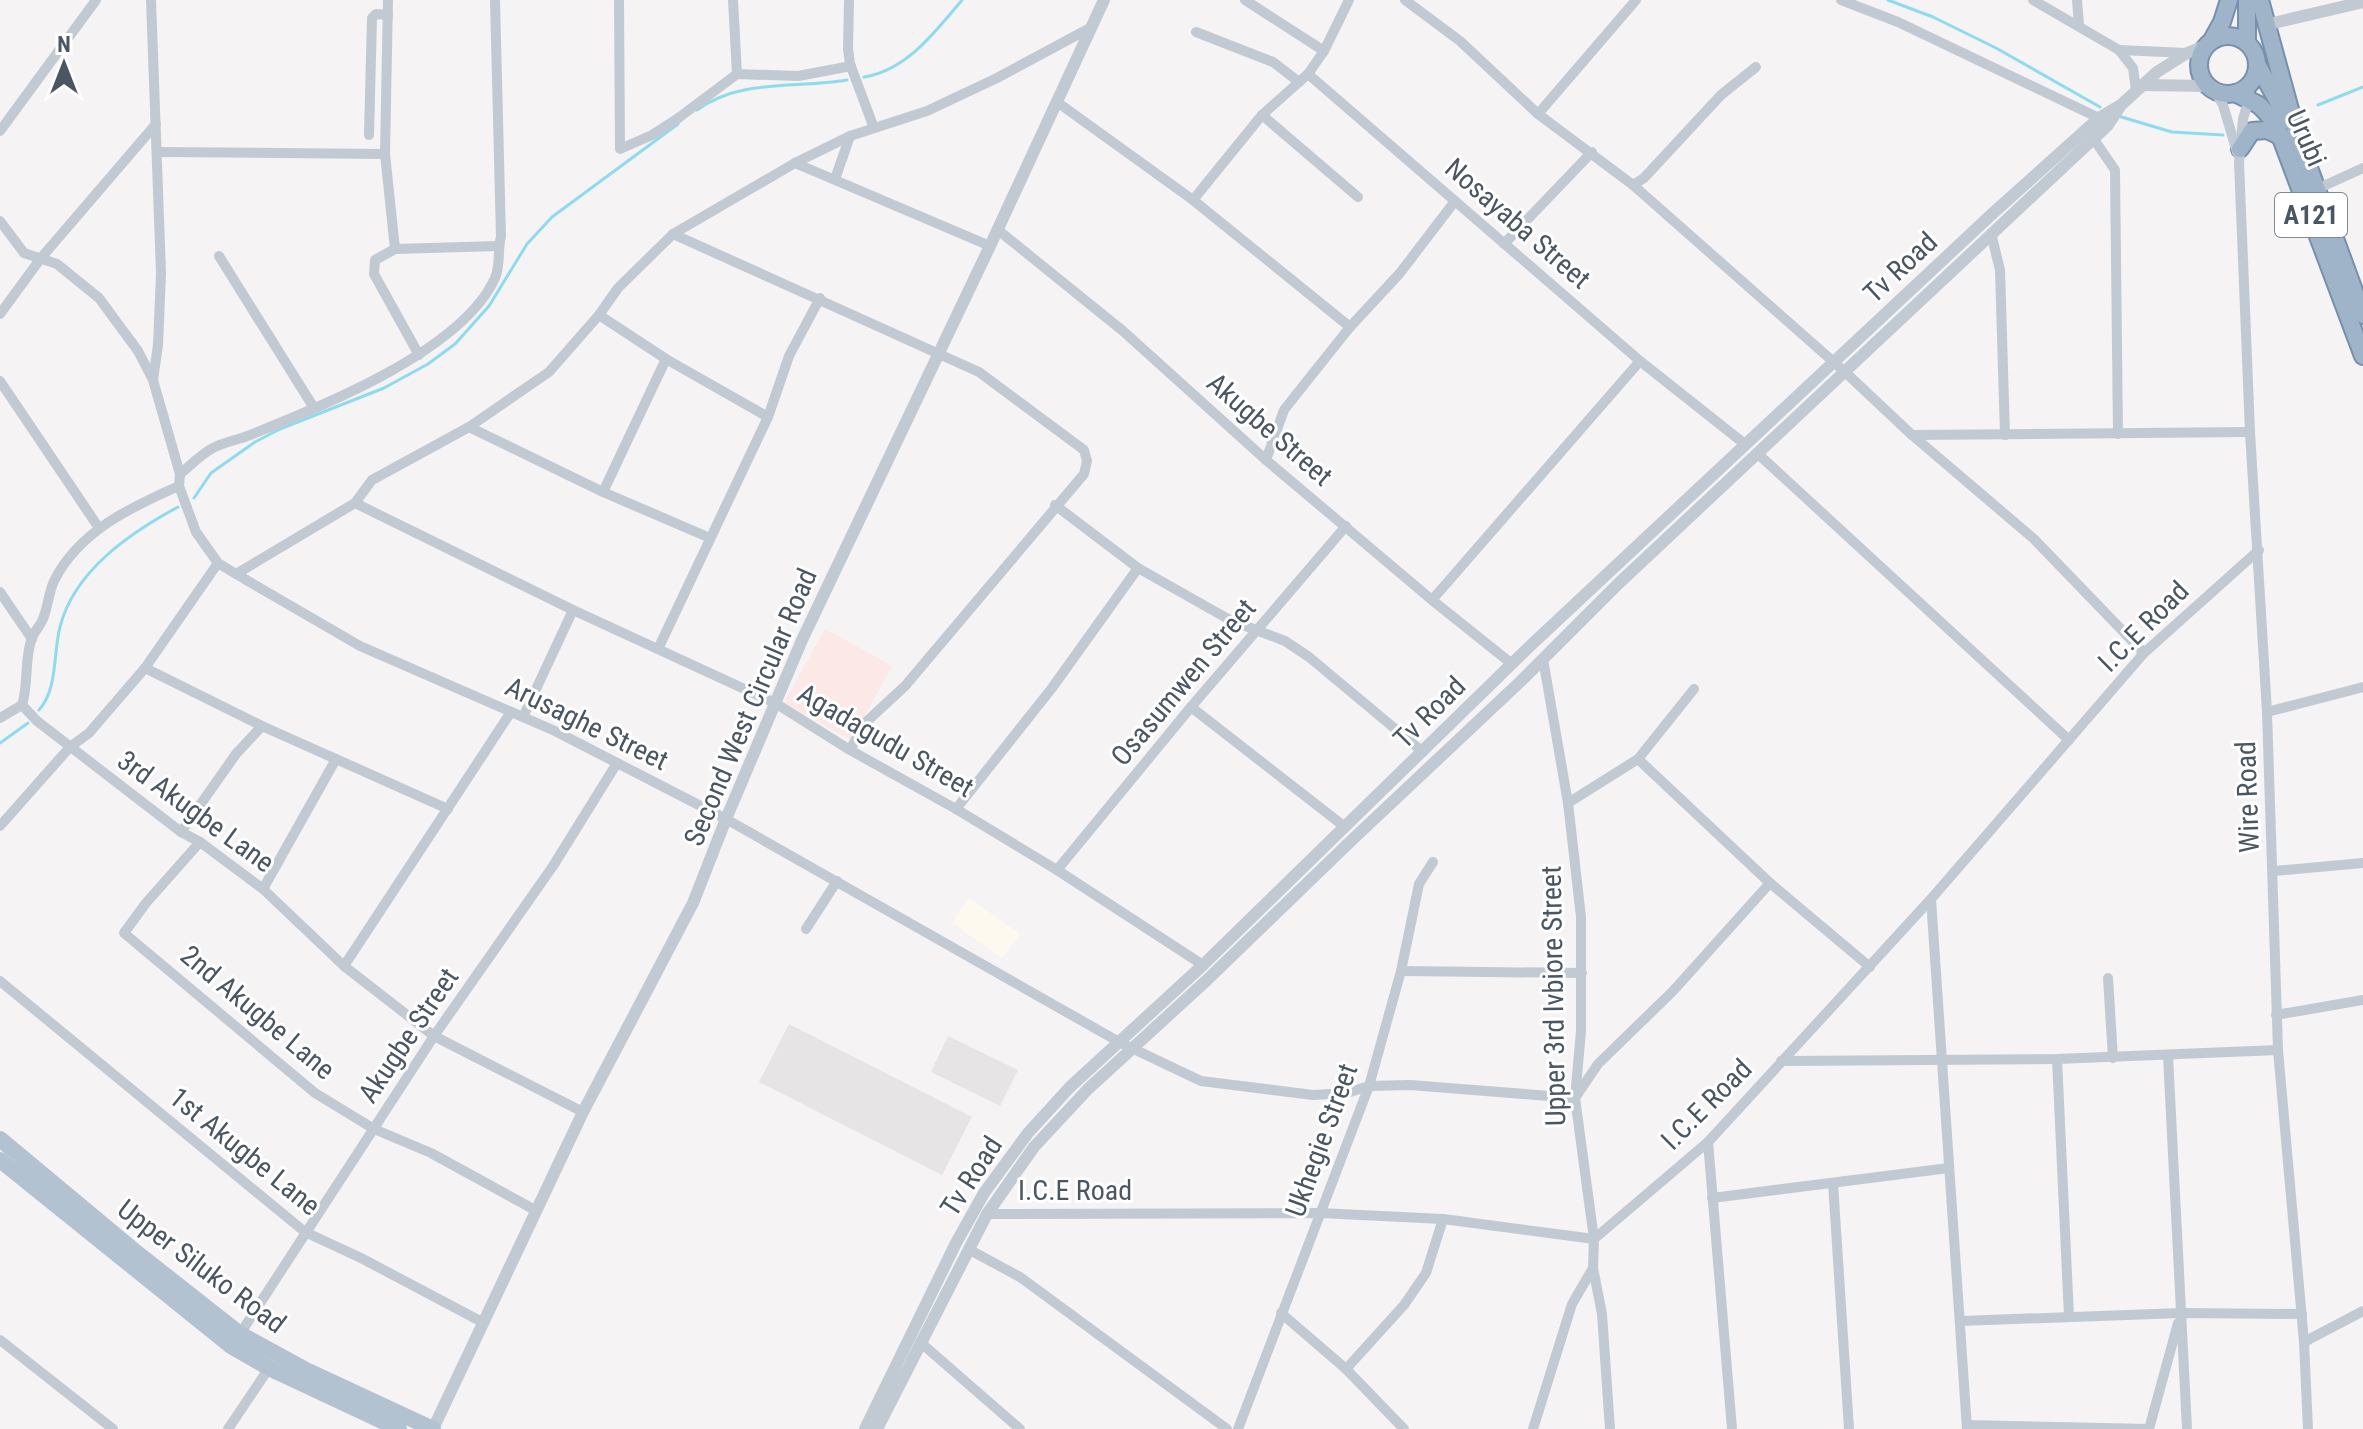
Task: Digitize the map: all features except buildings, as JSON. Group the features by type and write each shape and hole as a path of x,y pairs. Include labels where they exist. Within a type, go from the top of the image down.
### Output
{"highway":[{"path":"2229,0 2200,56 2201,77 2211,88 2244,93 2257,64"},
{"name":"A121","path":"2247,0 2247,42 2290,136"},
{"name":"A121","path":"2260,0 2269,24 2290,136"},
{"path":"2208,43 2230,35 2247,42"},
{"name":"Urubi","path":"2244,93 2290,136 2308,164 2363,315"},
{"path":"2240,156 2252,131 2267,130 2290,136"},
{"name":"Urubi","path":"2290,136 2363,356"}],"main road":[{"name":"Upper Siluko Road","path":"0,1139 240,1334 306,1370 433,1429"},
{"name":"Upper Siluko Road","path":"0,1160 231,1346 269,1368 399,1429"}],"street":[{"path":"0,131 96,0"},
{"path":"151,0 161,273 153,380"},
{"path":"388,0 385,154 395,249"},
{"path":"180,474 210,449 314,408 419,355 475,308 486,294 500,263 498,246 501,237 495,0"},
{"path":"619,0 620,149 652,135 677,119 737,74 798,76 851,66"},
{"path":"733,0 737,74"},
{"path":"849,0 848,49 851,66 874,128"},
{"name":"Second West Circular Road","path":"433,1429 583,1112 693,903 775,703 1104,0"},
{"path":"1245,0 1324,51"},
{"path":"1193,200 1262,115 1308,74 1324,51 1349,0"},
{"path":"1405,0 1460,41 1538,114 1633,185 1835,363 1912,435 2034,539 2144,653"},
{"path":"1538,114 1636,0"},
{"path":"1841,0 1898,22 2099,118"},
{"path":"2033,0 2119,50 2133,68 2139,87 2211,88"},
{"path":"2077,0 2079,25"},
{"path":"2269,24 2363,2"},
{"path":"369,135 372,18 373,15 388,15"},
{"path":"236,574 355,503 372,480 469,427 549,372 599,315 618,288 673,234 795,163 850,136 927,111 1090,28"},
{"path":"1196,32 1273,62 1299,82"},
{"name":"Tv Road","path":"877,1429 987,1214 1034,1147 1203,965 1573,605 1845,372 2108,125 2121,105 2139,87 2167,64 2208,43"},
{"path":"2119,50 2187,53"},
{"path":"1633,185 1644,178 1721,95 1756,67"},
{"name":"Nosayaba Street","path":"1308,74 1640,361 1752,449 2069,740"},
{"name":"Wire Road","path":"2211,88 2223,105 2240,156"},
{"name":"Wire Road","path":"2244,93 2240,156 2250,432 2259,550 2274,871 2276,1015 2302,1314 2308,1429"},
{"path":"1057,102 1193,200 1350,327"},
{"name":"Tv Road","path":"865,1429 984,1193 1028,1133 1070,1087 1207,980 1588,616 1835,363 1992,214 2099,118 2121,105"},
{"path":"1262,115 1358,197"},
{"path":"0,314 41,258 156,124"},
{"path":"835,179 850,136"},
{"path":"2093,138 2115,170 2118,434"},
{"path":"158,152 385,154"},
{"path":"1504,244 1592,152"},
{"path":"795,163 990,246"},
{"path":"2317,189 2363,168"},
{"path":"1266,460 1284,410 1350,327 1400,273 1455,201"},
{"path":"0,221 24,253 57,264 99,298 138,351 153,380 180,474 179,486 196,532 218,563 145,668 89,733 70,747 0,826"},
{"name":"Akugbe Street","path":"998,230 1123,331 1266,460 1512,664"},
{"path":"1991,233 2000,270 2005,435"},
{"path":"673,234 979,372 1084,450 1087,461 1084,474 905,686 865,723 850,750"},
{"path":"419,355 374,274 375,260 395,249 498,246"},
{"path":"219,256 314,408"},
{"path":"658,649 768,417 789,356 820,298"},
{"path":"599,315 666,359 768,417"},
{"path":"603,492 666,359"},
{"path":"1432,600 1640,361"},
{"path":"0,381 99,528"},
{"path":"469,427 603,492 710,538"},
{"path":"1912,435 2250,432"},
{"path":"0,718 22,705 32,639 44,619 52,583 64,564 99,528 128,509 179,486"},
{"name":"Agadagudu Street","path":"355,503 573,610 775,703 1057,870 1203,965"},
{"path":"1055,505 1138,568 1230,620 1285,641 1309,657 1423,752"},
{"name":"Osasumwen Street","path":"1057,870 1346,526"},
{"name":"I.C.E Road","path":"987,1214 1320,1213 1443,1219 1594,1239 1708,1142 1931,899 2144,653 2259,550"},
{"name":"Arusaghe Street","path":"218,563 360,646 523,717 726,819 1126,1046 1201,1081 1313,1095 1347,1093 1369,1086 1410,1085 1575,1098"},
{"path":"956,809 1052,688 1138,568"},
{"path":"0,592 32,639"},
{"path":"1573,605 1588,616"},
{"path":"523,717 573,610"},
{"name":"Upper 3rd Ivbiore Street","path":"1543,659 1568,803 1581,917 1582,973 1575,1098 1594,1239 1593,1268 1602,1314 1610,1429"},
{"path":"145,668 262,726 448,809"},
{"path":"1568,803 1638,759 1694,689"},
{"path":"2267,712 2363,689"},
{"name":"3rd Akugbe Lane","path":"22,705 70,747 181,832 200,842 263,889 344,966 434,1036 583,1112"},
{"path":"1191,707 1345,827"},
{"path":"344,966 511,712"},
{"path":"181,832 236,754 262,726"},
{"path":"263,889 336,759"},
{"path":"1638,759 1770,883 1870,967"},
{"name":"Akugbe Street","path":"240,1334 434,1036 553,866 617,763"},
{"name":"2nd Akugbe Lane","path":"200,842 124,933 315,1093 374,1129 431,1153 535,1210"},
{"name":"Ukhegie Street","path":"1238,1429 1369,1086 1401,971 1419,884 1433,862"},
{"path":"2274,871 2363,863"},
{"path":"806,929 837,881"},
{"path":"1575,1098 1598,1064 1673,991 1770,883"},
{"path":"1931,899 1967,1427 2149,1429 2181,1313"},
{"path":"1401,971 1582,973"},
{"path":"2108,978 2113,1058"},
{"name":"1st Akugbe Lane","path":"0,981 305,1232 484,1323"},
{"path":"2276,1015 2363,1000"},
{"path":"1781,1061 2113,1058 2278,1050"},
{"path":"2168,1056 2187,1429"},
{"path":"2057,1059 2069,1317"},
{"path":"1708,1142 1732,1429"},
{"path":"1712,1198 1949,1168"},
{"path":"1833,1183 1849,1429"},
{"path":"1346,1369 1404,1305 1426,1273 1443,1219"},
{"path":"968,1249 1020,1277 1227,1429"},
{"path":"1533,1429 1572,1304 1593,1268"},
{"path":"2304,1342 2363,1311"},
{"path":"1281,1313 1346,1369 1404,1429"},
{"path":"1960,1321 2181,1313 2302,1314"},
{"path":"0,1340 113,1429"},
{"path":"920,1342 1020,1429"},
{"path":"228,1429 269,1368"}],"shaded area":[{"path":"825,629 892,666 851,740 784,703"},
{"path":"969,898 1020,934 1002,958 952,923"},
{"path":"789,1024 972,1117 942,1175 759,1082"},
{"path":"948,1036 1018,1070 1000,1106 931,1072"}],"waterway":[{"path":"864,77 879,73 907,58 962,0"},
{"path":"1888,0 1933,17 1996,48 2100,107"},
{"path":"697,110 714,100 750,89 847,80"},
{"path":"2318,105 2363,87"},
{"path":"2118,116 2172,132 2223,135"},
{"path":"194,498 211,473 255,442 384,388 428,364 455,344 489,306 527,244 552,217 678,124"},
{"path":"39,710 52,681 60,627 78,588 91,571 123,542 178,507"},
{"path":"0,743 28,723"}]}
